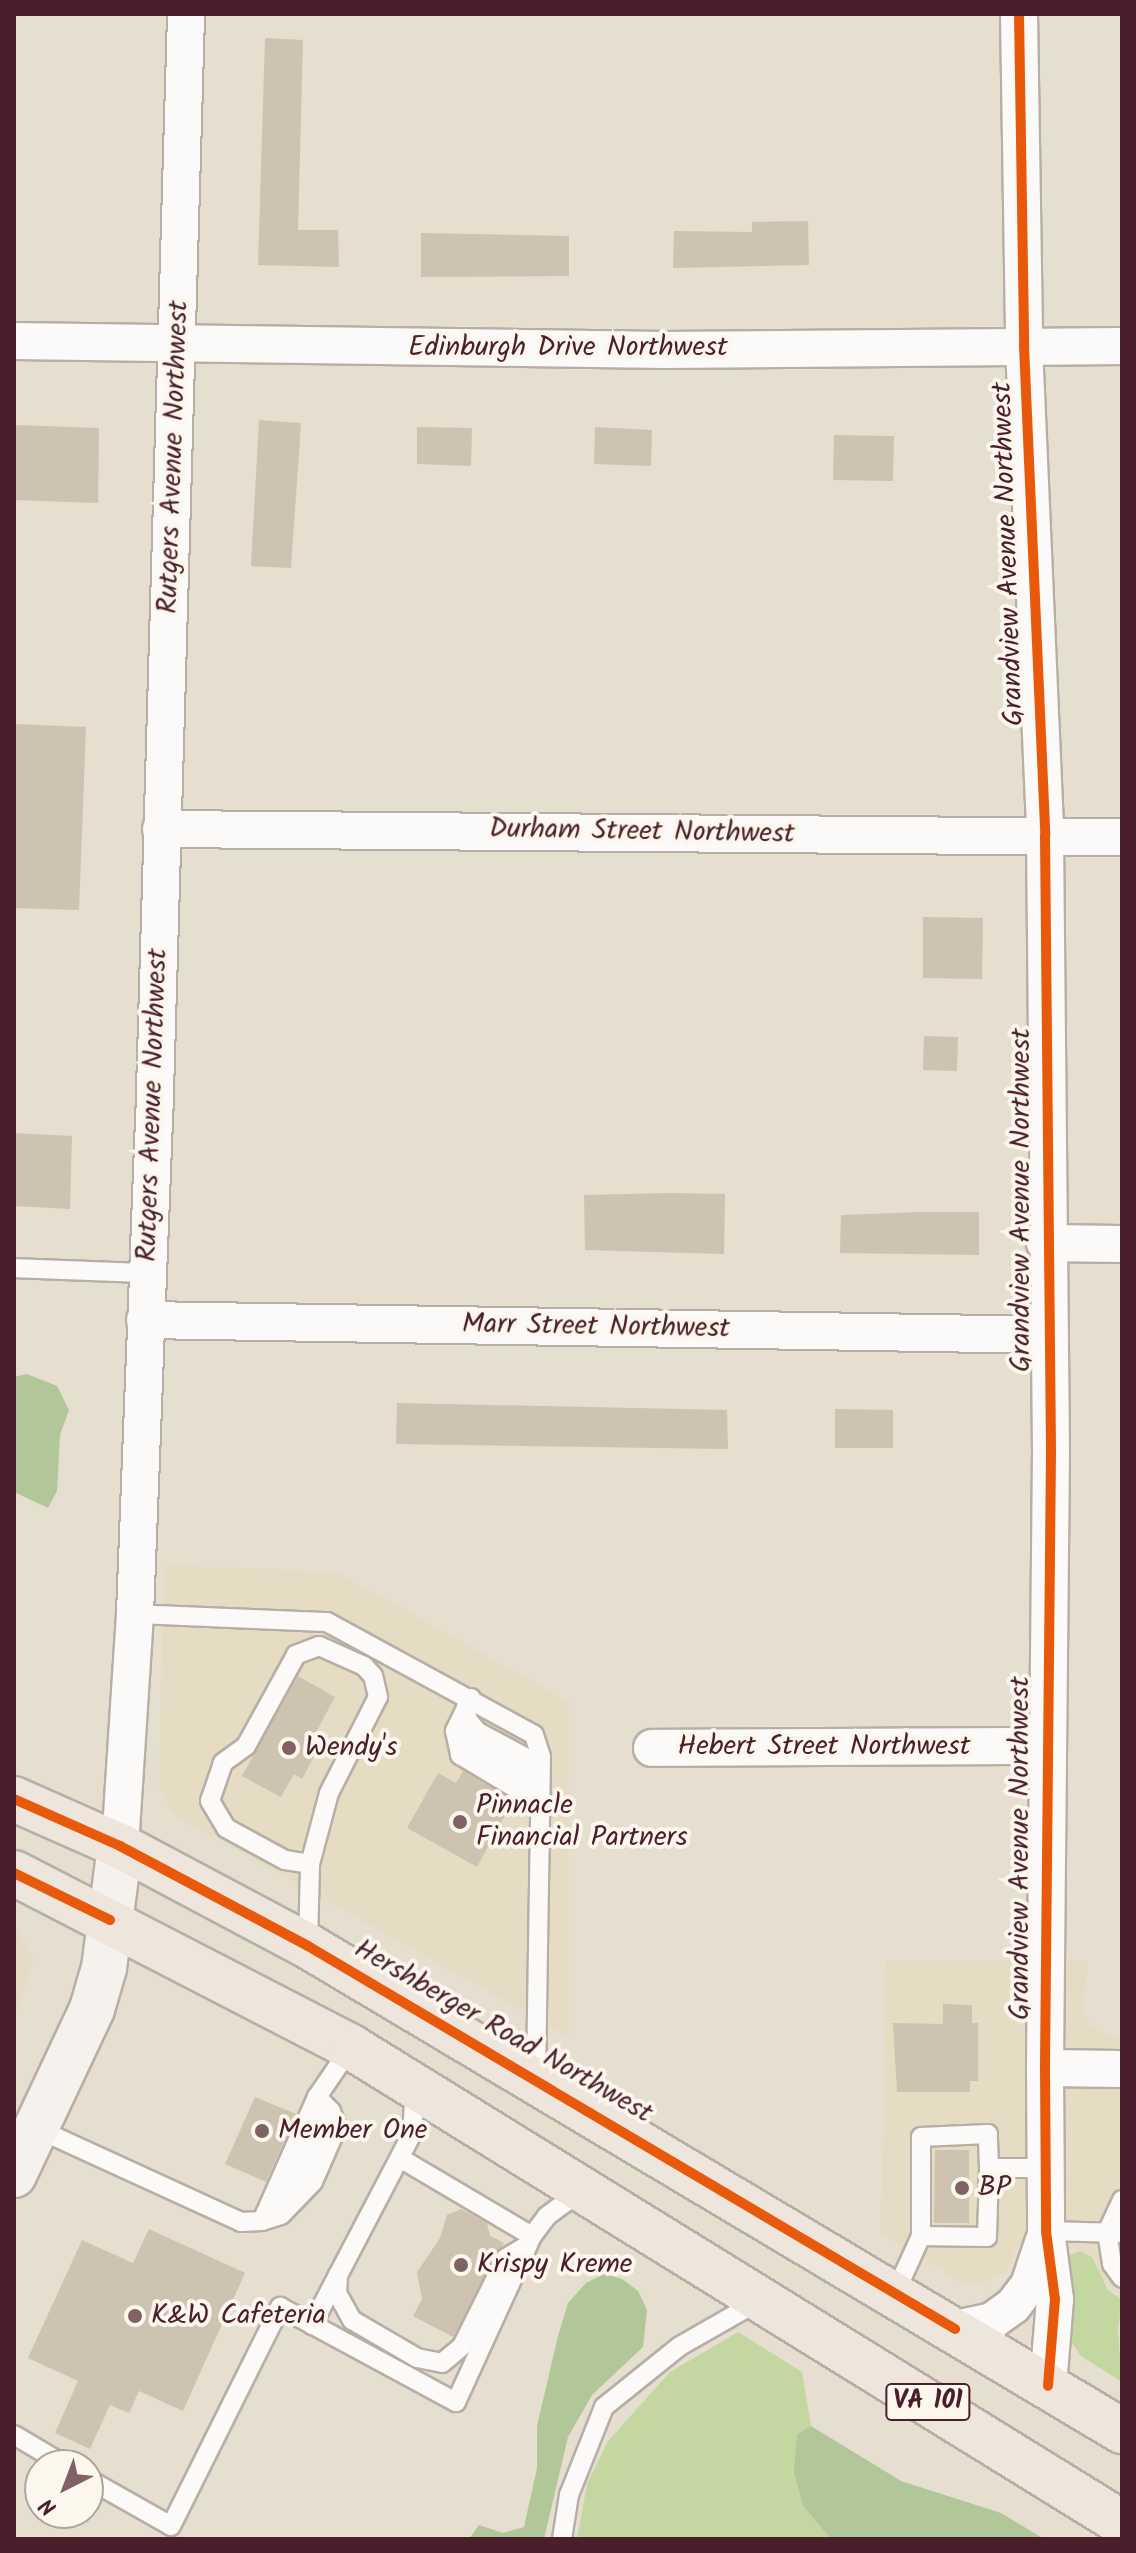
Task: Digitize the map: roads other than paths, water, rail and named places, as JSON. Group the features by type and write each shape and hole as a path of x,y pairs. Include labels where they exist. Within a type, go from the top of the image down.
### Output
{"main road":[{"name":"Hershberger Road Northwest","path":"14,1799 120,1846 308,1946 536,2078 1122,2431"},
{"name":"VA 101","path":"14,1873 351,2047 762,2299 1112,2521"}],"street":[{"name":"Rutgers Avenue Northwest","path":"14,2175 92,2009 110,1920 120,1846 135,1614 179,343 186,14"},
{"name":"Grandview Avenue Northwest","path":"1019,14 1024,346 1045,836 1045,1243 1051,1451 1044,1746 1046,2231 1055,2299 1048,2386"},
{"name":"Edinburgh Drive Northwest","path":"14,341 666,350 1122,346"},
{"name":"Durham Street Northwest","path":"161,829 1122,837"},
{"path":"1045,1243 1122,1244"},
{"name":"Marr Street Northwest","path":"145,1320 1046,1335"},
{"name":"Hebert Street Northwest","path":"652,1748 1044,1746"},
{"path":"1045,2068 1122,2069"},
{"name":"Grandview Avenue Northwest","path":"955,2329 992,2321 1013,2306 1029,2285 1046,2231"}],"lane":[{"path":"14,1268 147,1273"},
{"path":"135,1614 327,1622 465,1708 534,1735 540,1765 536,2078"},
{"path":"308,1946 310,1864 329,1793 378,1697 373,1676 364,1666 319,1646 296,1655 246,1746 223,1763 210,1801 226,1828 285,1860 310,1864"},
{"path":"465,1708 467,1719 478,1732 540,1765"},
{"path":"465,1708 456,1744 467,1763 540,1794"},
{"path":"262,2221 317,2097 351,2047"},
{"path":"312,2325 412,2134 415,2085"},
{"path":"36,2128 241,2222 262,2221 281,2215 313,2182 337,2127 331,2111 317,2097"},
{"path":"895,2293 921,2236 928,2189 921,2137 988,2134 987,2237 921,2236"},
{"path":"400,2158 530,2240"},
{"path":"989,2168 1047,2168"},
{"path":"969,2188 988,2188"},
{"path":"104,2488 171,2526 280,2307 456,2402 530,2240 547,2216 584,2189"},
{"path":"1122,2200 1112,2264 1122,2278"},
{"path":"1046,2231 1118,2232"},
{"path":"338,2275 337,2293 352,2320 417,2358 442,2363 462,2346 506,2258 530,2240"},
{"path":"562,2539 573,2482 604,2407 680,2346 762,2299"},
{"path":"14,2435 38,2449"}],"place":[{"name":"Wendy's","path":"289,1748"},
{"name":"Pinnacle Financial Partners","path":"460,1822"},
{"name":"Member One","path":"262,2131"},
{"name":"BP","path":"962,2188"},
{"name":"Krispy Kreme","path":"461,2265"},
{"name":"K&W Cafeteria","path":"135,2316"}]}
